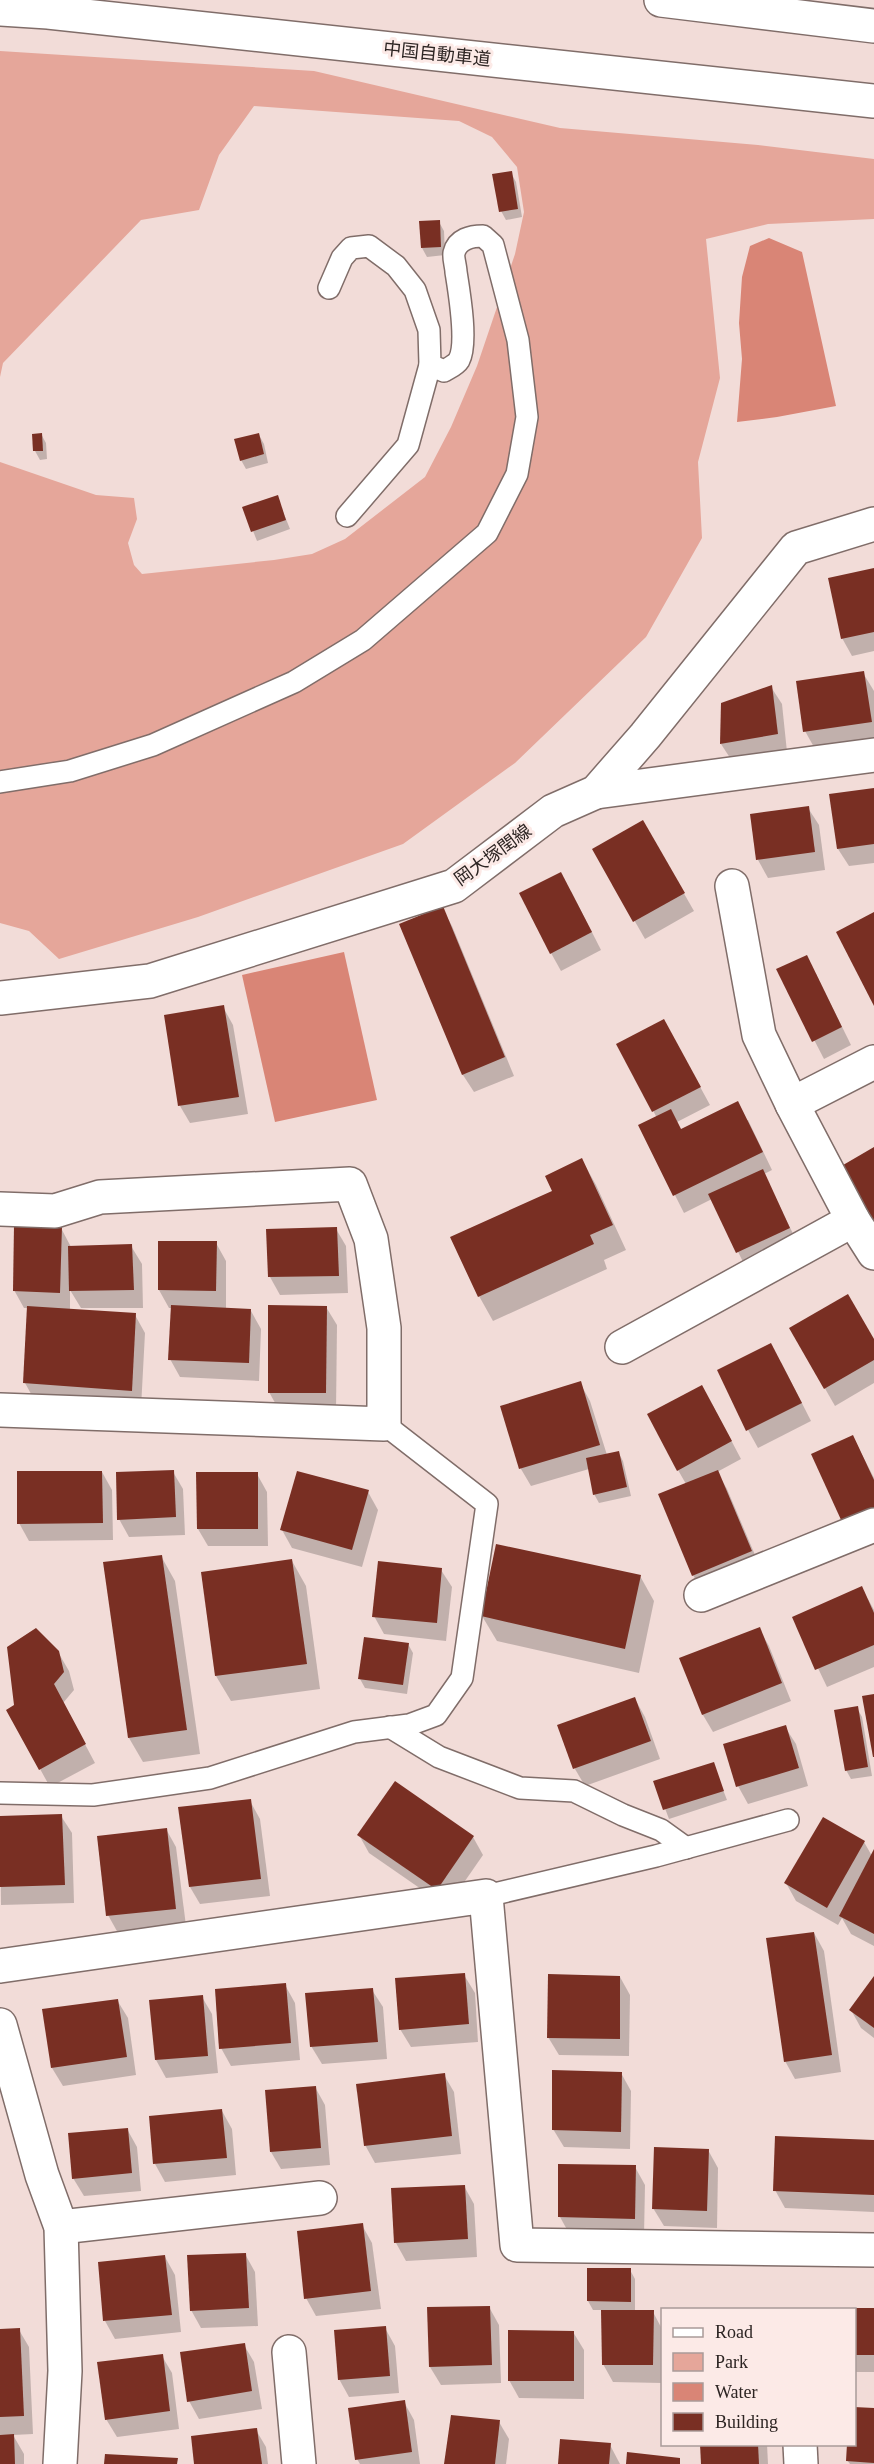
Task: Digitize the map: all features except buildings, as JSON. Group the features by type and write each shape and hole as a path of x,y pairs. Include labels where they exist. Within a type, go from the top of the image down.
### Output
{"main road":[{"path":"661,0 874,26"},
{"name":"中国自動車道","path":"0,12 48,12 874,101"},
{"name":"岡大塚閏線","path":"0,998 150,981 454,886 553,811 596,792 645,736 796,548 874,524"},
{"path":"596,792 874,755"},
{"path":"732,886 759,1035 792,1104 853,1220 874,1253"},
{"path":"792,1104 874,1062"},
{"path":"0,1209 55,1211 100,1197 350,1184 371,1239 384,1328 384,1424 0,1410"},
{"path":"622,1347 853,1220"},
{"path":"701,1595 874,1525"},
{"path":"0,1966 486,1896 517,2245 874,2250"},
{"path":"0,2025 42,2175 61,2227 65,2371 60,2464"},
{"path":"61,2227 320,2198"},
{"path":"289,2352 299,2464"},
{"path":"800,2446 801,2464"}],"lane":[{"path":"0,782 70,771 153,745 294,682 363,640 487,533 517,474 526,417 518,340 493,245 483,236 470,236 460,242 454,253 462,321 459,359 444,371 430,365"},
{"path":"329,288 342,258 351,248 369,246 396,266 415,290 429,330 430,365 408,445 347,516"},
{"path":"0,1792 93,1795 210,1778 354,1732 409,1725 436,1715 462,1678 488,1504 384,1424"},
{"path":"390,1727 439,1757 520,1788 574,1791 623,1815 661,1830 686,1848"},
{"path":"486,1896 686,1848 788,1820"}],"green space":[{"path":"0,51 314,71 560,128 758,145 874,159 874,219 768,224 706,239 720,378 698,462 702,538 646,637 515,763 403,844 198,917 59,959 29,931 0,923 0,462 96,495 134,498 137,519 128,543 134,565 142,574 312,554 345,539 425,477 451,427 477,366 515,254 524,212 517,167 492,137 459,121 254,106 219,155 199,210 141,220 3,363 0,377"}],"water":[{"path":"769,238 802,252 836,406 737,422 742,359 739,323 742,277 750,246"},
{"path":"344,952 377,1100 275,1122 242,975"}]}
